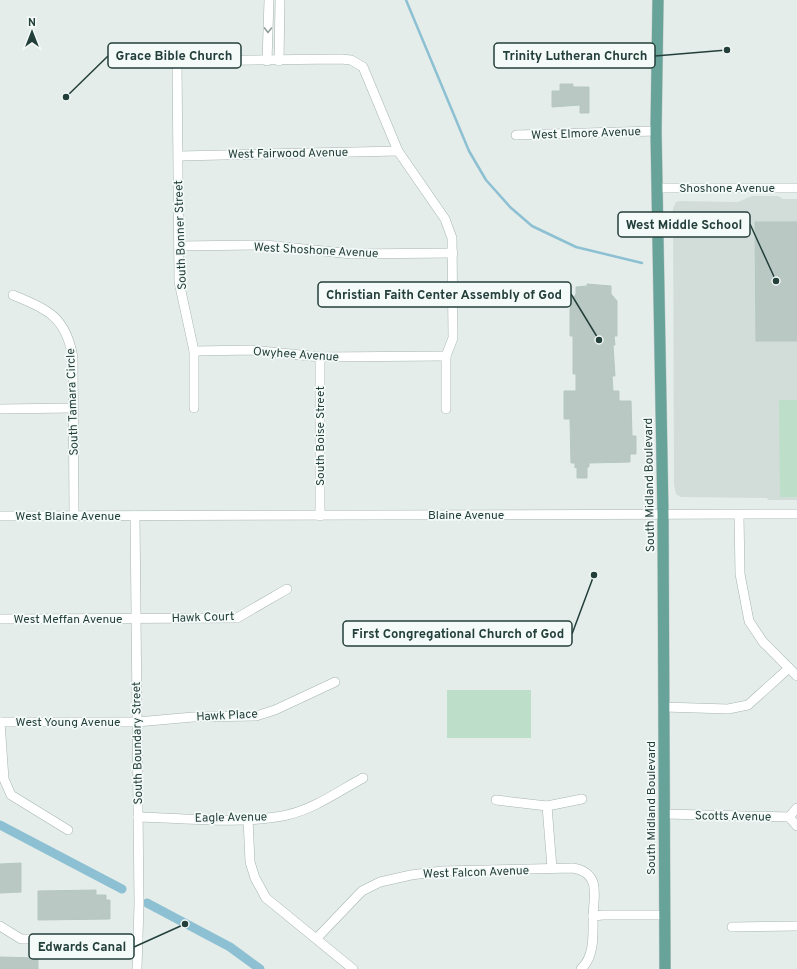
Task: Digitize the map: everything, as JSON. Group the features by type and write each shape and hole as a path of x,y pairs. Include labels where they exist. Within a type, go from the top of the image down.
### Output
{"main road":[{"name":"South Midland Boulevard","path":"658,0 656,131 663,515 665,969"}],"street":[{"path":"268,0 267,61 341,59 351,60 363,67 398,151 445,219 452,238 453,253 453,338 446,356 446,409"},
{"path":"279,61 280,0"},
{"name":"South Bonner Street","path":"194,408 194,351 179,282 177,61 267,61"},
{"name":"West Elmore Avenue","path":"516,135 656,131"},
{"name":"West Fairwood Avenue","path":"178,156 398,151"},
{"name":"Shoshone Avenue","path":"658,188 797,188"},
{"name":"West Shoshone Avenue","path":"179,246 265,245 352,254 453,253"},
{"name":"South Tamara Circle","path":"13,295 43,308 58,320 70,339 73,358 74,516"},
{"name":"Owyhee Avenue","path":"194,351 252,350 320,357 446,356"},
{"name":"South Boise Street","path":"320,357 320,516"},
{"path":"0,408 73,408"},
{"name":"Blaine Avenue","path":"135,516 797,514"},
{"path":"739,515 740,574 748,621 763,642 797,676"},
{"name":"West Blaine Avenue","path":"0,516 135,516"},
{"name":"South Boundary Street","path":"135,516 138,817 137,969"},
{"name":"Hawk Court","path":"135,618 237,618 287,589"},
{"name":"West Meffan Avenue","path":"0,619 135,618"},
{"path":"664,708 728,709 748,705 789,668"},
{"name":"Hawk Place","path":"137,722 193,717 256,716 275,710 335,682"},
{"path":"0,722 4,780 11,795 68,830"},
{"name":"West Young Avenue","path":"0,722 137,722"},
{"name":"Eagle Avenue","path":"138,817 248,820 287,815 306,809 363,778"},
{"path":"496,800 547,806 582,799"},
{"path":"547,806 552,868"},
{"name":"Scotts Avenue","path":"665,814 788,816 797,808"},
{"path":"788,816 797,826"},
{"path":"248,820 250,862 266,898 317,938 353,969"},
{"name":"West Falcon Avenue","path":"317,938 362,891 380,882 411,875 442,871 573,868 584,870 591,877 595,887 592,944 589,958 581,969"},
{"path":"593,916 664,915"},
{"path":"0,926 21,938 138,939"},
{"path":"732,927 797,926"}],"shaded area":[{"path":"752,196 778,196 783,199 797,199 797,500 768,500 767,498 681,497 676,494 674,485 673,208 676,202 679,201 738,202"}],"green space":[{"path":"779,400 797,400 797,497 780,497"},
{"path":"447,690 531,690 531,738 447,738"}],"building":[{"path":"560,84 573,84 573,87 589,87 589,113 580,113 580,105 552,107 552,91 560,91"},
{"path":"755,222 797,222 797,341 756,341"},
{"path":"587,284 611,286 611,294 617,301 617,336 614,336 615,345 613,345 615,376 612,376 613,391 619,391 619,401 631,401 632,436 636,436 636,454 630,454 630,462 589,463 589,467 587,467 587,478 577,478 577,467 575,468 575,463 571,463 570,419 564,419 564,391 576,391 576,374 573,374 573,336 570,336 570,302 576,294 576,287 587,286"},
{"path":"21,863 21,892 0,893 0,864"},
{"path":"96,890 96,895 106,895 106,900 110,900 110,919 38,920 38,891"},
{"path":"0,957 38,958 38,969 0,969"}],"waterway":[{"path":"406,0 469,151 486,180 510,207 532,226 576,247 642,263"},
{"path":"0,825 122,889"},
{"path":"147,903 230,947 260,969"}],"place":[{"name":"Trinity Lutheran Church","path":"727,50"},
{"name":"Grace Bible Church","path":"66,97"},
{"name":"West Middle School","path":"776,281"},
{"name":"Christian Faith Center Assembly of God","path":"599,340"},
{"name":"First Congregational Church of God","path":"594,575"},
{"name":"Edwards Canal","path":"185,924"}]}
